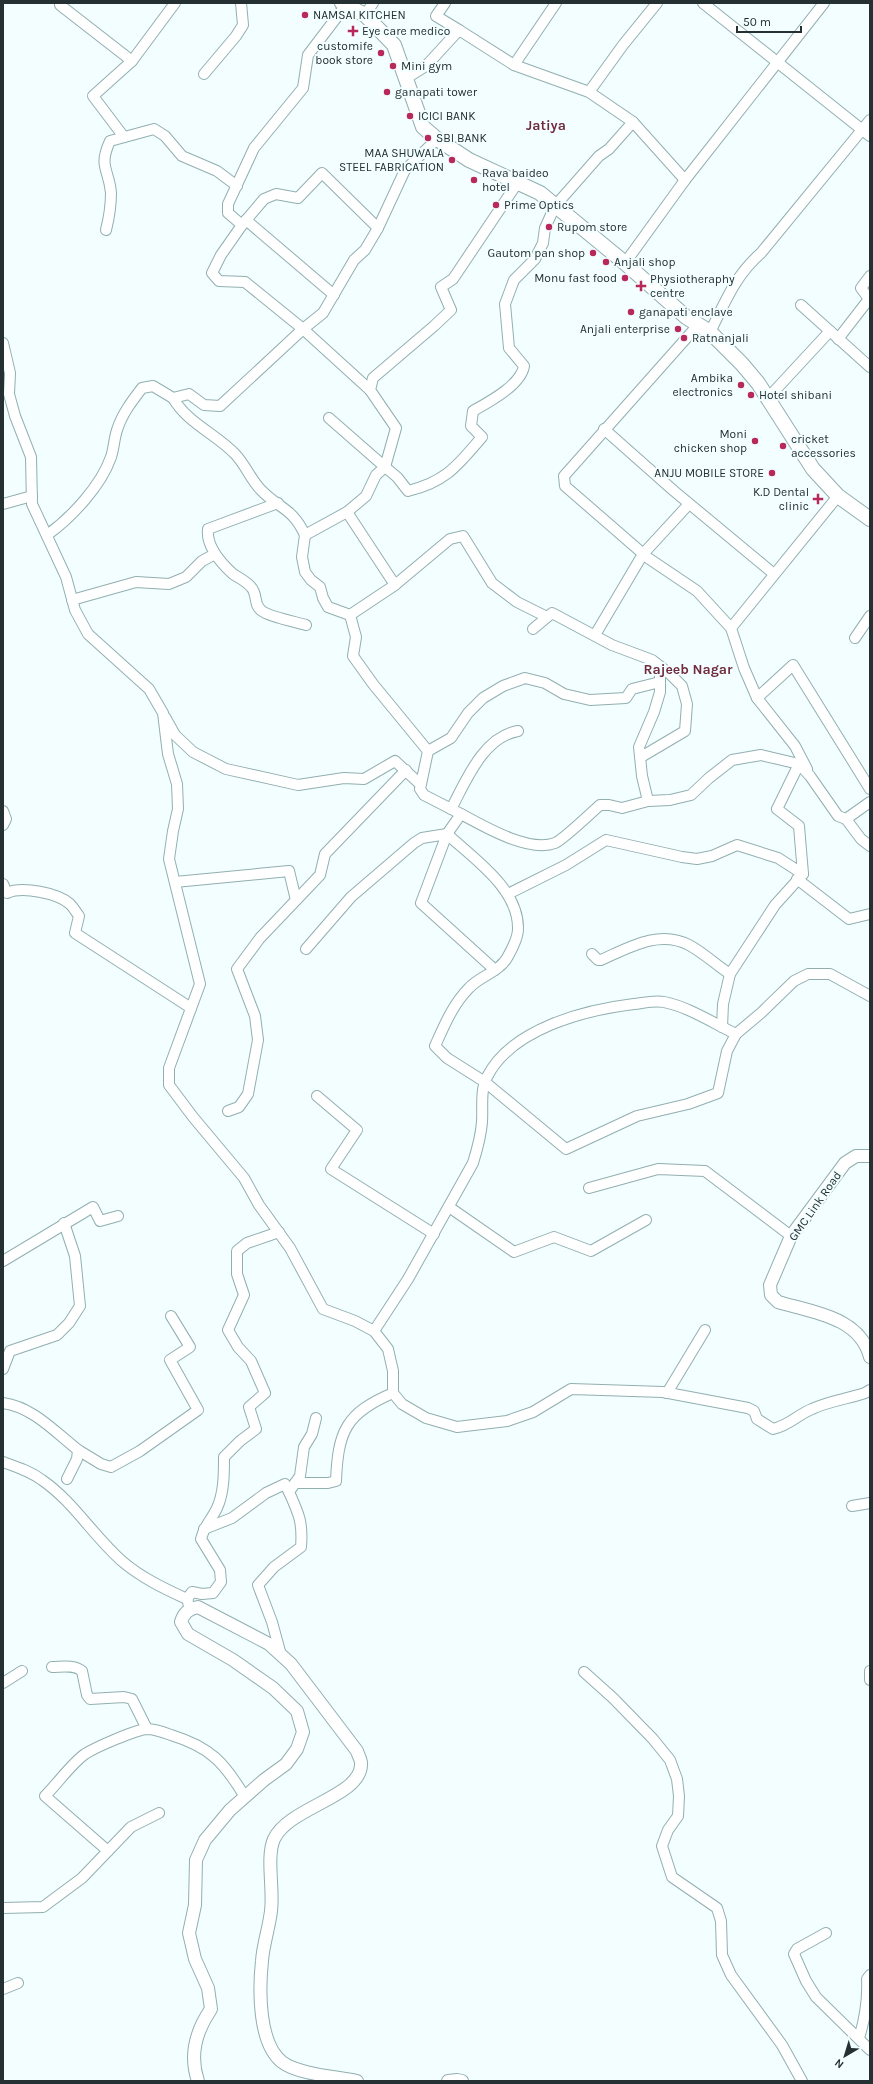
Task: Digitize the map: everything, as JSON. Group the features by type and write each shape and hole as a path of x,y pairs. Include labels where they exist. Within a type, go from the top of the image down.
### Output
{"main road":[{"path":"344,4 365,15 394,45 405,79 424,127 469,160 540,193 625,263 686,317 710,332 742,364 768,398 813,469 838,496 870,519"}],"street":[{"path":"124,137 93,96 132,61 175,3"},
{"path":"204,74 236,36 243,25 241,3"},
{"path":"365,15 373,3"},
{"path":"445,3 436,16 514,65 589,92 633,122 685,180"},
{"path":"514,65 556,3"},
{"path":"589,92 623,45 657,3"},
{"path":"704,3 715,7 778,63 870,136"},
{"path":"625,263 685,180 824,3"},
{"path":"334,295 244,223 228,213 228,204 254,148 303,88 308,55 344,4"},
{"path":"60,5 132,61"},
{"path":"405,79 426,66 459,30"},
{"path":"710,332 735,281 751,262 761,253 870,120"},
{"path":"329,418 397,477 408,491 424,487 454,469 482,437 471,426 473,411 494,400 522,374 524,366 509,348 505,304 514,280 535,259 543,243 545,228 555,206 599,156 609,149 633,122"},
{"path":"106,230 110,212 111,191 104,167 105,153 110,141 154,129 165,136 182,156 217,171 237,186"},
{"path":"173,398 189,394 204,405 220,406 303,329 323,313 354,260 365,250 378,228 405,170 437,138"},
{"path":"305,535 347,512 366,496 376,475 385,467 396,428 370,390 303,329 245,282 220,281 212,273 221,255 244,223 264,199 276,194 298,198 322,173 378,228"},
{"path":"370,390 372,378 434,326 450,310 441,288 452,279 518,182"},
{"path":"838,339 869,299 860,288 870,276"},
{"path":"801,305 870,367"},
{"path":"698,325 604,429 564,476 565,486 643,554 697,591 731,628 744,668 757,698 795,746 810,776"},
{"path":"768,398 830,331"},
{"path":"3,343 10,373 9,394 15,416 32,457 32,504 66,577 75,610 88,634 149,689 175,735 193,752 226,769 298,786 344,778 364,778 395,761 420,783"},
{"path":"47,535 60,526 73,513 96,484 110,458 117,429 129,404 142,388 153,386 173,398 195,424 235,454 262,491 299,522 305,535 302,557 305,572 311,580 320,587 328,607 350,615"},
{"path":"604,429 689,504 774,574"},
{"path":"3,504 32,496"},
{"path":"731,628 838,496"},
{"path":"278,503 208,530 207,538 215,554 232,573 251,587 255,594 256,604 262,611 306,625"},
{"path":"595,636 643,554 689,504"},
{"path":"347,512 395,584"},
{"path":"350,615 395,584 450,539 463,536 492,583 517,602 547,617"},
{"path":"72,600 136,582 169,584 186,577 202,561 215,554"},
{"path":"533,629 552,613 612,645 652,660 682,686 687,704 685,731 641,757"},
{"path":"350,615 356,637 352,656 428,751 420,783 420,789 424,795 480,824 518,841 534,845 556,843 600,805 609,805 622,808 648,801 670,800 691,795 709,778 732,760 761,755 799,764 810,776 838,816 846,819 861,839 870,846"},
{"path":"855,638 870,616"},
{"path":"757,698 793,665 870,789"},
{"path":"648,801 642,776 639,748 654,712 660,692 660,666"},
{"path":"428,751 451,738 468,713 483,698 503,686 525,678 545,683 564,694 590,700 626,698 632,689 660,682"},
{"path":"162,713 168,754 177,790 178,809 169,859 200,984 169,1068 170,1085 193,1118 244,1178 259,1205 290,1248 323,1309 355,1321 374,1331 388,1349 393,1371 393,1393 402,1404 426,1418 457,1427 507,1421 533,1412 571,1390 667,1393 752,1408 757,1418 773,1428 786,1426 809,1410 828,1402 865,1393 870,1390"},
{"path":"451,809 481,758 494,742 509,733 518,731"},
{"path":"722,1027 723,1004 730,974 775,905 800,876 799,826 777,809 799,764"},
{"path":"228,1111 239,1107 248,1094 258,1040 255,1016 237,969 260,938 320,875 325,854 406,770"},
{"path":"846,819 870,802"},
{"path":"3,811 6,818 3,825"},
{"path":"461,814 447,834 421,903 495,970"},
{"path":"447,834 491,874 508,894 517,915 518,931 507,958 495,970 469,988 451,1013 435,1046 446,1058 485,1082 566,1150 637,1116 688,1104 718,1093 727,1051 736,1034 761,1013 794,981 808,974 830,974 870,996"},
{"path":"306,949 351,898 414,843 422,838 447,834"},
{"path":"508,894 566,865 606,840 697,859 712,856 737,845 778,858 849,919 870,914"},
{"path":"174,882 289,871 296,900"},
{"path":"3,884 7,893 14,890 45,892 69,903 79,916 75,933 191,1008"},
{"path":"592,954 598,960 601,960 633,945 652,940 669,939 689,945 730,974"},
{"path":"374,1331 408,1279 473,1163 478,1148 485,1082 495,1062 509,1049 550,1024 581,1014 620,1005 663,1001 736,1034"},
{"path":"317,1096 357,1130 331,1169 434,1234"},
{"name":"GMC Link Road","path":"870,1156 856,1156 845,1163 791,1236 770,1285 771,1295 778,1302 837,1320 853,1328 862,1338 870,1357"},
{"path":"589,1188 658,1169 705,1170 791,1236"},
{"path":"3,1261 64,1223 93,1207 100,1221 118,1216"},
{"path":"449,1207 514,1252 554,1237 592,1251 646,1220"},
{"path":"3,1369 10,1352 57,1335 69,1322 80,1306 75,1256 64,1223"},
{"path":"198,2081 193,2047 204,2020 211,2009 208,1988 194,1959 189,1933 195,1905 196,1860 204,1840 230,1810 264,1780 286,1764 297,1749 303,1732 296,1711 273,1688 233,1660 188,1634 181,1622 192,1592 202,1594 213,1593 221,1582 220,1570 201,1539 204,1528 217,1508 224,1482 224,1457 240,1441 256,1429 249,1407 265,1393 251,1361 238,1347 228,1330 244,1294 237,1274 237,1251 247,1243 279,1232"},
{"path":"3,1403 16,1404 31,1412 78,1450 101,1464 111,1468 140,1451 198,1410 170,1360 190,1347 171,1316"},
{"path":"667,1393 705,1330"},
{"path":"295,1483 328,1483 336,1481 338,1445 347,1424 360,1411 393,1393"},
{"path":"289,1492 300,1476 304,1447 312,1434 316,1418"},
{"path":"67,1479 77,1459 78,1450"},
{"path":"3,1462 26,1470 42,1479 64,1497 100,1539 124,1562 145,1578 188,1604 222,1618 269,1644 291,1664 357,1751 362,1765 356,1779 346,1788 304,1811 282,1827 274,1840 270,1866 272,1904 262,1960 260,1997 266,2034 273,2053 283,2063 307,2072 358,2081"},
{"path":"204,1528 232,1518 266,1494 286,1484 298,1508 303,1527 301,1547 274,1567 258,1585 272,1622 281,1655"},
{"path":"852,1506 870,1503"},
{"path":"52,1667 79,1669 82,1671 87,1695 90,1699 124,1697 132,1699 148,1729"},
{"path":"3,1683 22,1671"},
{"path":"870,1671 870,1680"},
{"path":"584,1672 653,1739 670,1760 677,1779 679,1796 678,1816 668,1830 662,1846 672,1877 717,1908 721,1921 722,1955 731,1975 782,2045 802,2081"},
{"path":"108,1851 45,1796 85,1755 122,1738 148,1729 186,1739 206,1750 231,1773 245,1797"},
{"path":"3,1908 43,1907 82,1878 131,1827 159,1813"},
{"path":"826,1933 797,1949 794,1954 806,1981 816,1997 870,2050"},
{"path":"859,2038 868,1997 867,1979 870,1975"},
{"path":"3,1989 18,1983"},
{"path":"448,2081 462,2081"}],"place":[{"name":"NAMSAI KITCHEN","path":"305,15"},
{"name":"Eye care medico","path":"353,31"},
{"name":"customife book store","path":"381,53"},
{"name":"Mini gym","path":"393,66"},
{"name":"ganapati tower","path":"387,92"},
{"name":"ICICI BANK","path":"410,116"},
{"name":"SBI BANK","path":"428,138"},
{"name":"MAA SHUWALA STEEL FABRICATION","path":"452,160"},
{"name":"Rava baideo hotel","path":"474,180"},
{"name":"Prime Optics","path":"496,205"},
{"name":"Rupom store","path":"549,227"},
{"name":"Gautom pan shop","path":"593,253"},
{"name":"Anjali shop","path":"606,262"},
{"name":"Monu fast food","path":"625,278"},
{"name":"Physiotheraphy centre","path":"641,286"},
{"name":"ganapati enclave","path":"631,312"},
{"name":"Anjali enterprise","path":"678,329"},
{"name":"Ratnanjali","path":"684,338"},
{"name":"Ambika electronics","path":"741,385"},
{"name":"Hotel shibani","path":"751,395"},
{"name":"Moni chicken shop","path":"755,441"},
{"name":"cricket accessories","path":"783,446"},
{"name":"ANJU MOBILE STORE","path":"772,473"},
{"name":"K.D Dental clinic","path":"818,499"}],"district":[{"name":"Jatiya","path":"546,125"},
{"name":"Rajeeb Nagar","path":"688,669"}]}
